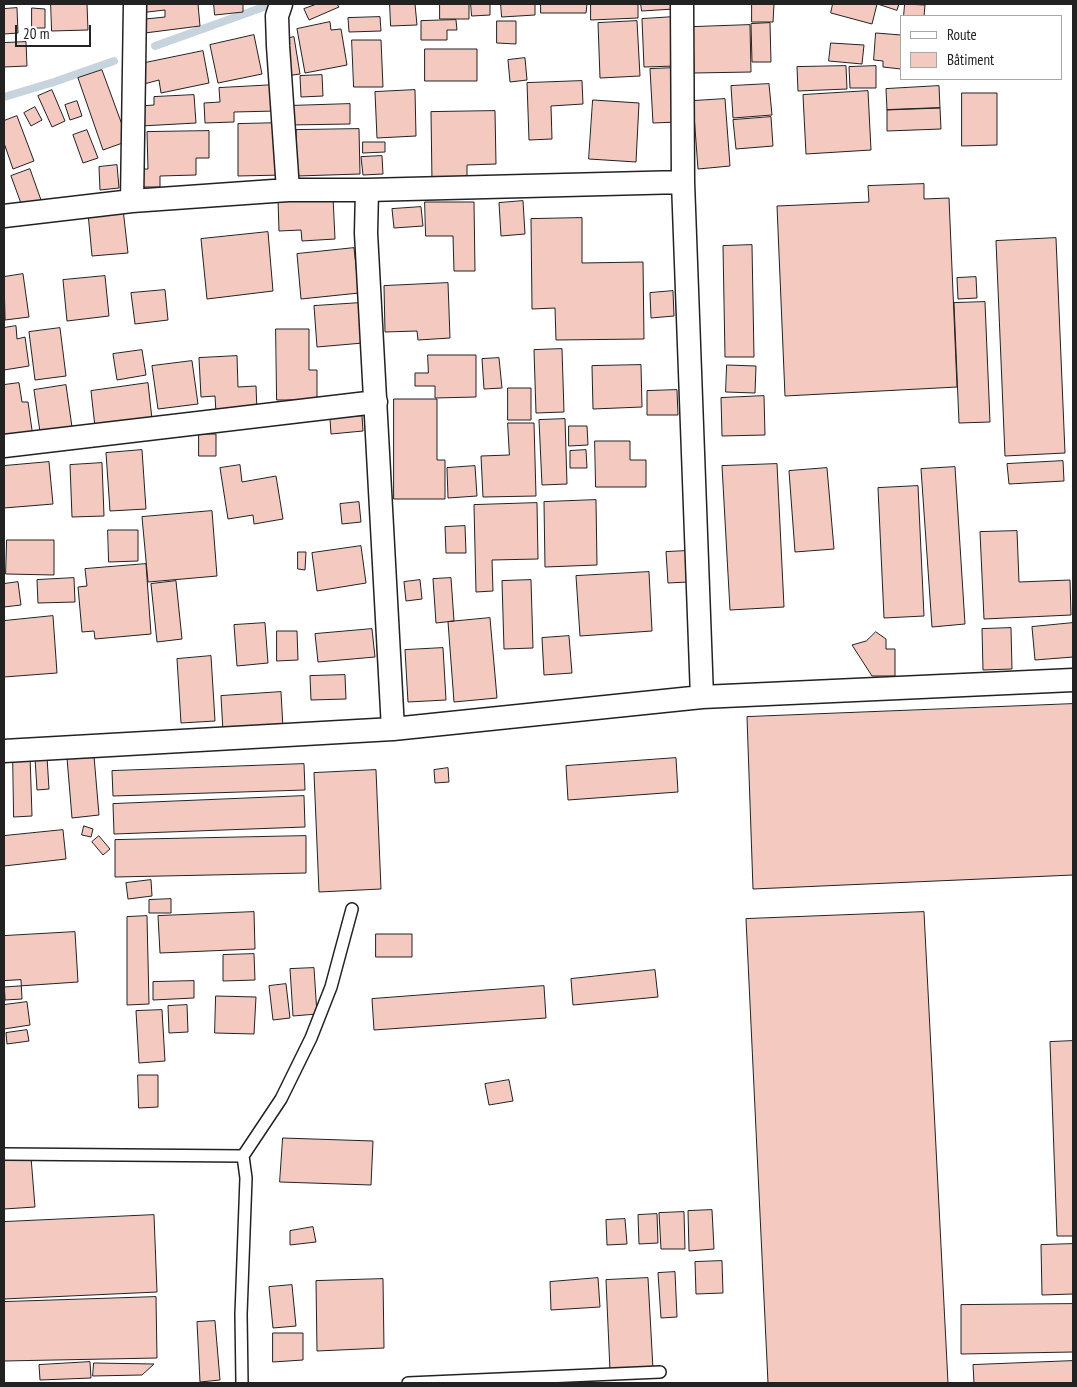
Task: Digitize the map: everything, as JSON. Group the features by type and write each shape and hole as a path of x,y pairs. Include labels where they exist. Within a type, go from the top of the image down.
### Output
{"street":[{"path":"132,201 135,4"},
{"path":"281,4 277,16 278,46 288,190"},
{"path":"682,4 683,182 702,697"},
{"path":"4,216 132,201 288,190 367,190 683,182"},
{"path":"367,190 366,233 393,729"},
{"path":"4,446 376,402"},
{"path":"4,751 393,729 702,697 1073,680"}],"lane":[{"path":"242,1383 242,1295 246,1178 243,1156 281,1099 311,1038 331,987 352,909"},
{"path":"4,1154 243,1156"},
{"path":"408,1383 660,1372"}],"building":[{"path":"51,4 87,4 88,30 52,31"},
{"path":"138,4 198,4 200,26 137,34 136,20 165,17 165,10 139,13"},
{"path":"214,4 243,4 243,12 215,15"},
{"path":"317,4 337,4 339,7 309,20 304,9"},
{"path":"390,4 415,4 417,25 391,26"},
{"path":"440,4 469,4 469,19 440,19"},
{"path":"471,4 490,4 490,15 472,16"},
{"path":"501,4 535,4 535,15 502,17"},
{"path":"541,4 587,4 586,13 541,13"},
{"path":"591,4 638,4 638,18 591,20"},
{"path":"641,4 674,4 674,9 642,11"},
{"path":"752,4 774,4 773,22 752,22"},
{"path":"833,4 877,4 872,24 831,13"},
{"path":"878,4 899,4 897,10"},
{"path":"905,4 925,5 924,15 904,15"},
{"path":"17,8 18,33 4,34 4,9"},
{"path":"32,8 45,9 45,28 32,28"},
{"path":"380,17 381,31 349,32 348,18"},
{"path":"674,17 676,66 644,67 642,19"},
{"path":"456,20 457,30 447,30 447,40 421,40 421,21"},
{"path":"497,21 516,21 516,44 497,43"},
{"path":"637,21 640,76 600,78 598,23"},
{"path":"330,22 331,30 341,29 347,65 305,73 297,29"},
{"path":"770,23 771,62 752,62 751,24"},
{"path":"750,25 751,72 694,73 693,27"},
{"path":"876,33 900,35 900,69 883,67 883,61 874,60"},
{"path":"254,35 262,74 218,83 210,45"},
{"path":"294,37 300,74 286,76 280,40"},
{"path":"352,40 381,40 383,87 354,87"},
{"path":"26,42 27,66 4,67 4,43"},
{"path":"831,43 864,45 862,64 829,61"},
{"path":"425,49 477,49 477,81 425,81"},
{"path":"203,51 209,83 161,93 159,80 144,84 140,64"},
{"path":"525,58 527,80 510,82 508,60"},
{"path":"846,66 847,89 798,91 797,67"},
{"path":"876,66 876,88 850,88 849,67"},
{"path":"675,68 678,122 653,123 650,69"},
{"path":"102,70 128,141 103,150 78,78"},
{"path":"322,75 323,96 301,97 300,76"},
{"path":"582,81 583,104 551,106 552,139 529,140 527,83"},
{"path":"769,84 772,115 733,118 731,86"},
{"path":"275,85 276,111 234,112 234,122 205,123 204,103 220,102 219,88"},
{"path":"939,86 940,108 887,110 886,89"},
{"path":"52,90 65,121 52,127 38,96"},
{"path":"415,90 416,136 377,138 375,92"},
{"path":"868,91 871,150 806,154 803,95"},
{"path":"962,93 997,93 997,145 962,146"},
{"path":"194,95 196,123 141,126 140,106 154,105 154,97"},
{"path":"725,99 730,166 698,169 693,101"},
{"path":"593,100 639,103 636,162 589,159"},
{"path":"77,101 82,116 70,120 65,105"},
{"path":"350,104 350,124 288,125 287,106"},
{"path":"35,107 42,120 31,126 24,113"},
{"path":"940,108 941,129 887,131 887,110"},
{"path":"495,111 496,164 467,165 467,181 432,182 431,112"},
{"path":"17,116 34,161 13,169 4,143 4,121"},
{"path":"771,117 773,146 736,149 733,120"},
{"path":"282,123 283,175 238,176 238,124"},
{"path":"359,129 360,174 297,176 296,130"},
{"path":"87,130 98,158 83,163 73,135"},
{"path":"209,131 209,158 196,158 196,175 160,176 160,187 142,187 142,169 148,169 147,132"},
{"path":"363,142 385,142 385,152 363,153"},
{"path":"382,156 383,174 363,175 361,157"},
{"path":"117,165 119,188 100,190 99,167"},
{"path":"30,169 41,200 22,206 11,176"},
{"path":"924,184 924,199 949,198 957,387 785,396 777,206 869,202 868,186"},
{"path":"333,197 335,239 302,241 301,230 279,231 278,200"},
{"path":"523,201 525,234 501,236 499,203"},
{"path":"425,202 474,202 475,271 454,271 453,236 426,236"},
{"path":"421,207 423,226 394,228 392,209"},
{"path":"123,209 128,253 92,256 88,213"},
{"path":"582,218 582,263 643,262 644,339 556,340 555,308 532,309 531,219"},
{"path":"268,232 273,291 207,299 201,239"},
{"path":"1056,238 1065,453 1005,456 996,241"},
{"path":"752,245 754,357 725,357 723,246"},
{"path":"354,248 359,293 301,299 297,254"},
{"path":"23,274 29,317 5,320 4,277"},
{"path":"105,276 109,316 67,321 63,280"},
{"path":"976,277 977,298 958,299 957,278"},
{"path":"448,283 450,338 418,340 417,331 385,332 384,286"},
{"path":"165,290 168,320 135,324 131,293"},
{"path":"673,291 674,316 651,318 650,293"},
{"path":"985,302 990,422 959,423 954,303"},
{"path":"360,303 363,343 317,347 314,306"},
{"path":"16,326 17,339 25,337 29,366 4,370 4,328"},
{"path":"60,328 66,376 35,380 29,332"},
{"path":"276,329 309,329 309,370 317,370 317,400 277,400"},
{"path":"562,349 564,412 536,413 534,350"},
{"path":"142,350 146,375 117,380 113,354"},
{"path":"428,355 476,355 476,397 435,398 435,386 415,386 415,373 428,373"},
{"path":"237,356 238,387 256,386 257,411 216,413 215,396 201,397 199,358"},
{"path":"499,358 502,388 484,389 482,359"},
{"path":"192,361 198,404 158,409 152,366"},
{"path":"641,365 642,407 593,409 592,366"},
{"path":"727,365 756,366 755,393 726,392"},
{"path":"19,383 22,402 28,402 33,437 4,441 4,385"},
{"path":"148,383 152,419 95,427 91,391"},
{"path":"66,385 72,427 40,432 34,390"},
{"path":"508,388 531,388 531,420 508,420"},
{"path":"677,390 678,415 647,415 647,391"},
{"path":"764,396 765,435 722,436 721,398"},
{"path":"394,399 437,399 437,460 445,460 445,499 394,499"},
{"path":"362,416 363,431 331,434 330,419"},
{"path":"565,419 567,484 542,485 539,420"},
{"path":"508,423 534,423 536,496 483,497 481,456 509,455"},
{"path":"569,426 587,426 588,445 569,446"},
{"path":"199,434 216,434 216,456 199,456"},
{"path":"595,441 630,441 630,460 646,460 646,487 596,487"},
{"path":"142,450 146,509 110,511 106,453"},
{"path":"586,450 587,468 570,468 570,451"},
{"path":"1063,461 1064,481 1009,484 1007,464"},
{"path":"49,462 53,504 4,508 4,466"},
{"path":"102,463 104,516 72,517 70,465"},
{"path":"777,464 784,607 730,610 722,466"},
{"path":"240,465 242,482 276,476 283,519 254,524 253,515 228,519 220,468"},
{"path":"475,466 477,496 448,498 447,468"},
{"path":"955,467 965,624 932,627 921,469"},
{"path":"827,468 834,549 795,552 789,471"},
{"path":"918,486 924,616 884,618 878,488"},
{"path":"596,500 597,565 545,567 544,502"},
{"path":"359,502 361,522 342,524 340,504"},
{"path":"537,503 538,559 492,560 493,591 476,592 474,505"},
{"path":"212,511 217,576 148,582 142,517"},
{"path":"465,526 466,553 446,553 445,527"},
{"path":"108,530 138,530 138,561 109,562"},
{"path":"1017,531 1019,582 1070,580 1071,615 984,619 980,532"},
{"path":"7,540 54,540 54,575 6,574"},
{"path":"361,546 366,583 317,591 312,553"},
{"path":"686,551 688,582 668,583 666,552"},
{"path":"298,552 306,552 305,570 298,569"},
{"path":"146,564 151,634 95,639 94,631 82,632 78,587 87,586 85,569"},
{"path":"649,572 652,631 580,636 576,576"},
{"path":"74,578 75,602 38,603 37,580"},
{"path":"451,578 454,621 436,623 433,579"},
{"path":"420,580 422,599 406,601 404,582"},
{"path":"531,580 533,648 504,649 502,581"},
{"path":"176,581 182,639 157,642 151,584"},
{"path":"18,582 21,605 4,607 4,584"},
{"path":"53,616 57,673 4,677 4,621"},
{"path":"490,618 497,698 454,702 448,622"},
{"path":"265,623 268,663 237,666 234,625"},
{"path":"1073,623 1073,657 1035,660 1032,627"},
{"path":"1011,628 1012,669 983,670 982,629"},
{"path":"372,629 375,657 318,662 315,634"},
{"path":"277,631 297,631 298,660 277,661"},
{"path":"876,632 886,639 886,649 895,649 895,676 872,676 852,645 866,641"},
{"path":"569,636 572,673 544,675 542,638"},
{"path":"443,648 446,700 408,702 405,650"},
{"path":"211,656 215,721 181,723 177,659"},
{"path":"345,675 346,699 311,700 310,676"},
{"path":"281,692 283,728 223,732 221,696"},
{"path":"1073,704 1073,875 753,889 747,717"},
{"path":"13,755 30,755 32,816 14,817"},
{"path":"94,756 99,815 72,818 67,758"},
{"path":"47,757 49,789 37,790 35,758"},
{"path":"676,758 678,792 568,800 566,766"},
{"path":"304,764 305,790 113,796 112,771"},
{"path":"448,768 449,782 435,783 434,770"},
{"path":"376,770 381,889 319,892 314,773"},
{"path":"304,796 305,827 114,834 113,804"},
{"path":"84,826 93,829 91,837 82,835"},
{"path":"63,830 66,859 4,866 4,836"},
{"path":"99,836 110,849 103,855 92,842"},
{"path":"306,836 306,873 115,877 115,840"},
{"path":"151,880 152,896 128,899 126,883"},
{"path":"171,899 171,913 149,913 149,900"},
{"path":"254,912 255,949 160,953 158,916"},
{"path":"924,912 948,1383 768,1383 746,919"},
{"path":"147,916 149,1004 127,1005 127,917"},
{"path":"75,932 78,982 4,987 4,936"},
{"path":"376,934 412,934 412,957 376,957"},
{"path":"254,954 255,980 223,981 223,955"},
{"path":"314,968 317,1014 293,1016 290,969"},
{"path":"655,970 658,997 573,1005 571,979"},
{"path":"21,980 22,999 5,1000 4,981"},
{"path":"194,981 194,998 153,1000 153,982"},
{"path":"286,984 290,1018 273,1020 269,986"},
{"path":"544,986 546,1018 374,1030 372,999"},
{"path":"216,996 256,997 254,1034 215,1033"},
{"path":"27,1002 30,1025 4,1029 4,1005"},
{"path":"187,1005 188,1032 169,1033 168,1006"},
{"path":"162,1010 165,1061 139,1063 136,1011"},
{"path":"27,1030 29,1041 7,1044 6,1033"},
{"path":"1073,1041 1073,1236 1057,1236 1050,1042"},
{"path":"138,1075 158,1075 158,1107 139,1108"},
{"path":"509,1080 513,1101 489,1105 485,1084"},
{"path":"283,1138 373,1141 371,1185 280,1182"},
{"path":"31,1157 35,1207 4,1209 4,1159"},
{"path":"712,1210 714,1249 689,1251 688,1211"},
{"path":"684,1212 685,1249 661,1249 659,1213"},
{"path":"657,1214 658,1243 639,1244 638,1215"},
{"path":"154,1215 157,1292 4,1299 4,1222"},
{"path":"625,1219 627,1244 607,1245 606,1220"},
{"path":"313,1227 316,1242 290,1245 290,1231"},
{"path":"1073,1244 1073,1294 1042,1295 1041,1245"},
{"path":"722,1261 723,1293 696,1294 695,1262"},
{"path":"675,1272 677,1317 661,1318 658,1273"},
{"path":"598,1278 600,1307 551,1310 550,1282"},
{"path":"648,1278 653,1369 610,1371 606,1280"},
{"path":"383,1279 384,1348 317,1351 316,1281"},
{"path":"292,1285 296,1326 273,1328 269,1287"},
{"path":"156,1297 157,1358 4,1361 4,1302"},
{"path":"1073,1304 1073,1352 961,1354 961,1305"},
{"path":"215,1321 220,1380 200,1382 197,1322"},
{"path":"273,1333 303,1333 303,1360 273,1362"},
{"path":"1073,1361 1073,1383 974,1383 973,1365"},
{"path":"90,1362 91,1378 40,1380 39,1365"},
{"path":"94,1363 154,1364 142,1375 93,1376"}],"waterway":[{"path":"155,46 272,4"},
{"path":"4,97 114,61"}]}
